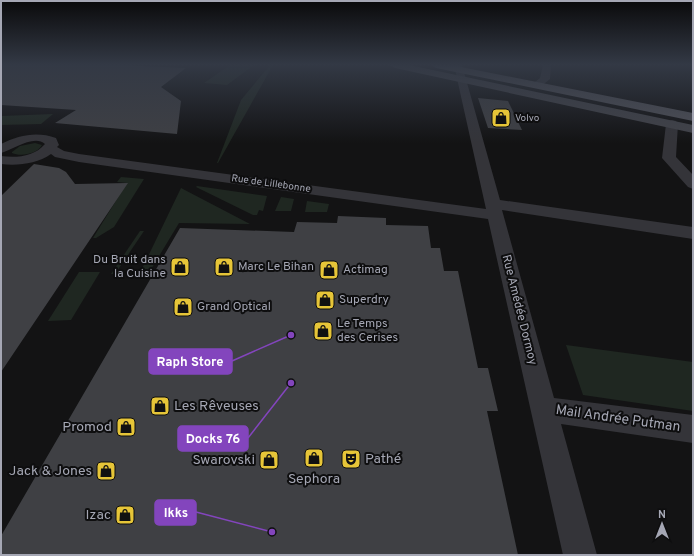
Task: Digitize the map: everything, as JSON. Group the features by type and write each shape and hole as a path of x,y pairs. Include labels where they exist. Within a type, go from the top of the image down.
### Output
{"main road":[{"path":"561,91 693,117"}],"street":[{"name":"Rue Amédée Dormoy","path":"465,91 580,555"},
{"path":"540,91 693,129"},
{"path":"672,124 669,158 693,184"},
{"path":"1,149 24,140 41,138 51,141 52,145 50,148 35,156 7,160 1,172"},
{"name":"Rue de Lillebonne","path":"50,148 60,154 98,160 693,233"},
{"name":"Mail Andrée Putman","path":"544,409 693,429"}],"shaded area":[{"path":"249,91 258,91 217,163 241,100"},
{"path":"53,114 41,124 1,125 1,116"},
{"path":"35,143 42,145 33,153 20,155 12,153 20,146"},
{"path":"121,177 144,179 114,227 96,238 93,238 127,183 117,182"},
{"path":"196,187 267,196 263,211 259,210 257,215 253,215"},
{"path":"181,188 250,224 179,223 150,271 141,271"},
{"path":"281,197 294,199 291,211 275,211"},
{"path":"307,201 329,204 327,212 305,212"},
{"path":"140,231 144,231 115,274 111,274"},
{"path":"79,272 100,272 71,320 48,321"},
{"path":"566,345 693,362 693,411 583,395"}],"building":[{"path":"1,91 167,91 181,101 177,134 55,123 76,110 1,105"},
{"name":"Volvo","path":"478,98 508,101 522,130 488,128"},
{"path":"34,164 59,168 66,172 75,184 128,183 1,372 1,196"},
{"path":"338,216 386,218 386,225 428,226 431,248 440,248 444,271 458,271 478,368 488,368 498,411 487,411 518,555 1,555 1,536 180,228 294,232 297,222 337,223"}],"place":[{"name":"Volvo","path":"501,118"},
{"name":"Du Bruit dans la Cuisine","path":"180,267"},
{"name":"Marc Le Bihan","path":"224,267"},
{"name":"Actimag","path":"329,270"},
{"name":"Superdry","path":"325,300"},
{"name":"Grand Optical","path":"183,307"},
{"name":"Le Temps des Cerises","path":"323,331"},
{"name":"Raph Store","path":"291,335"},
{"name":"Docks 76","path":"291,383"},
{"name":"Les Rêveuses","path":"160,406"},
{"name":"Promod","path":"126,427"},
{"name":"Sephora","path":"314,458"},
{"name":"Pathé","path":"351,459"},
{"name":"Swarovski","path":"269,460"},
{"name":"Jack & Jones","path":"106,471"},
{"name":"Izac","path":"125,515"},
{"name":"Ikks","path":"272,532"}]}
